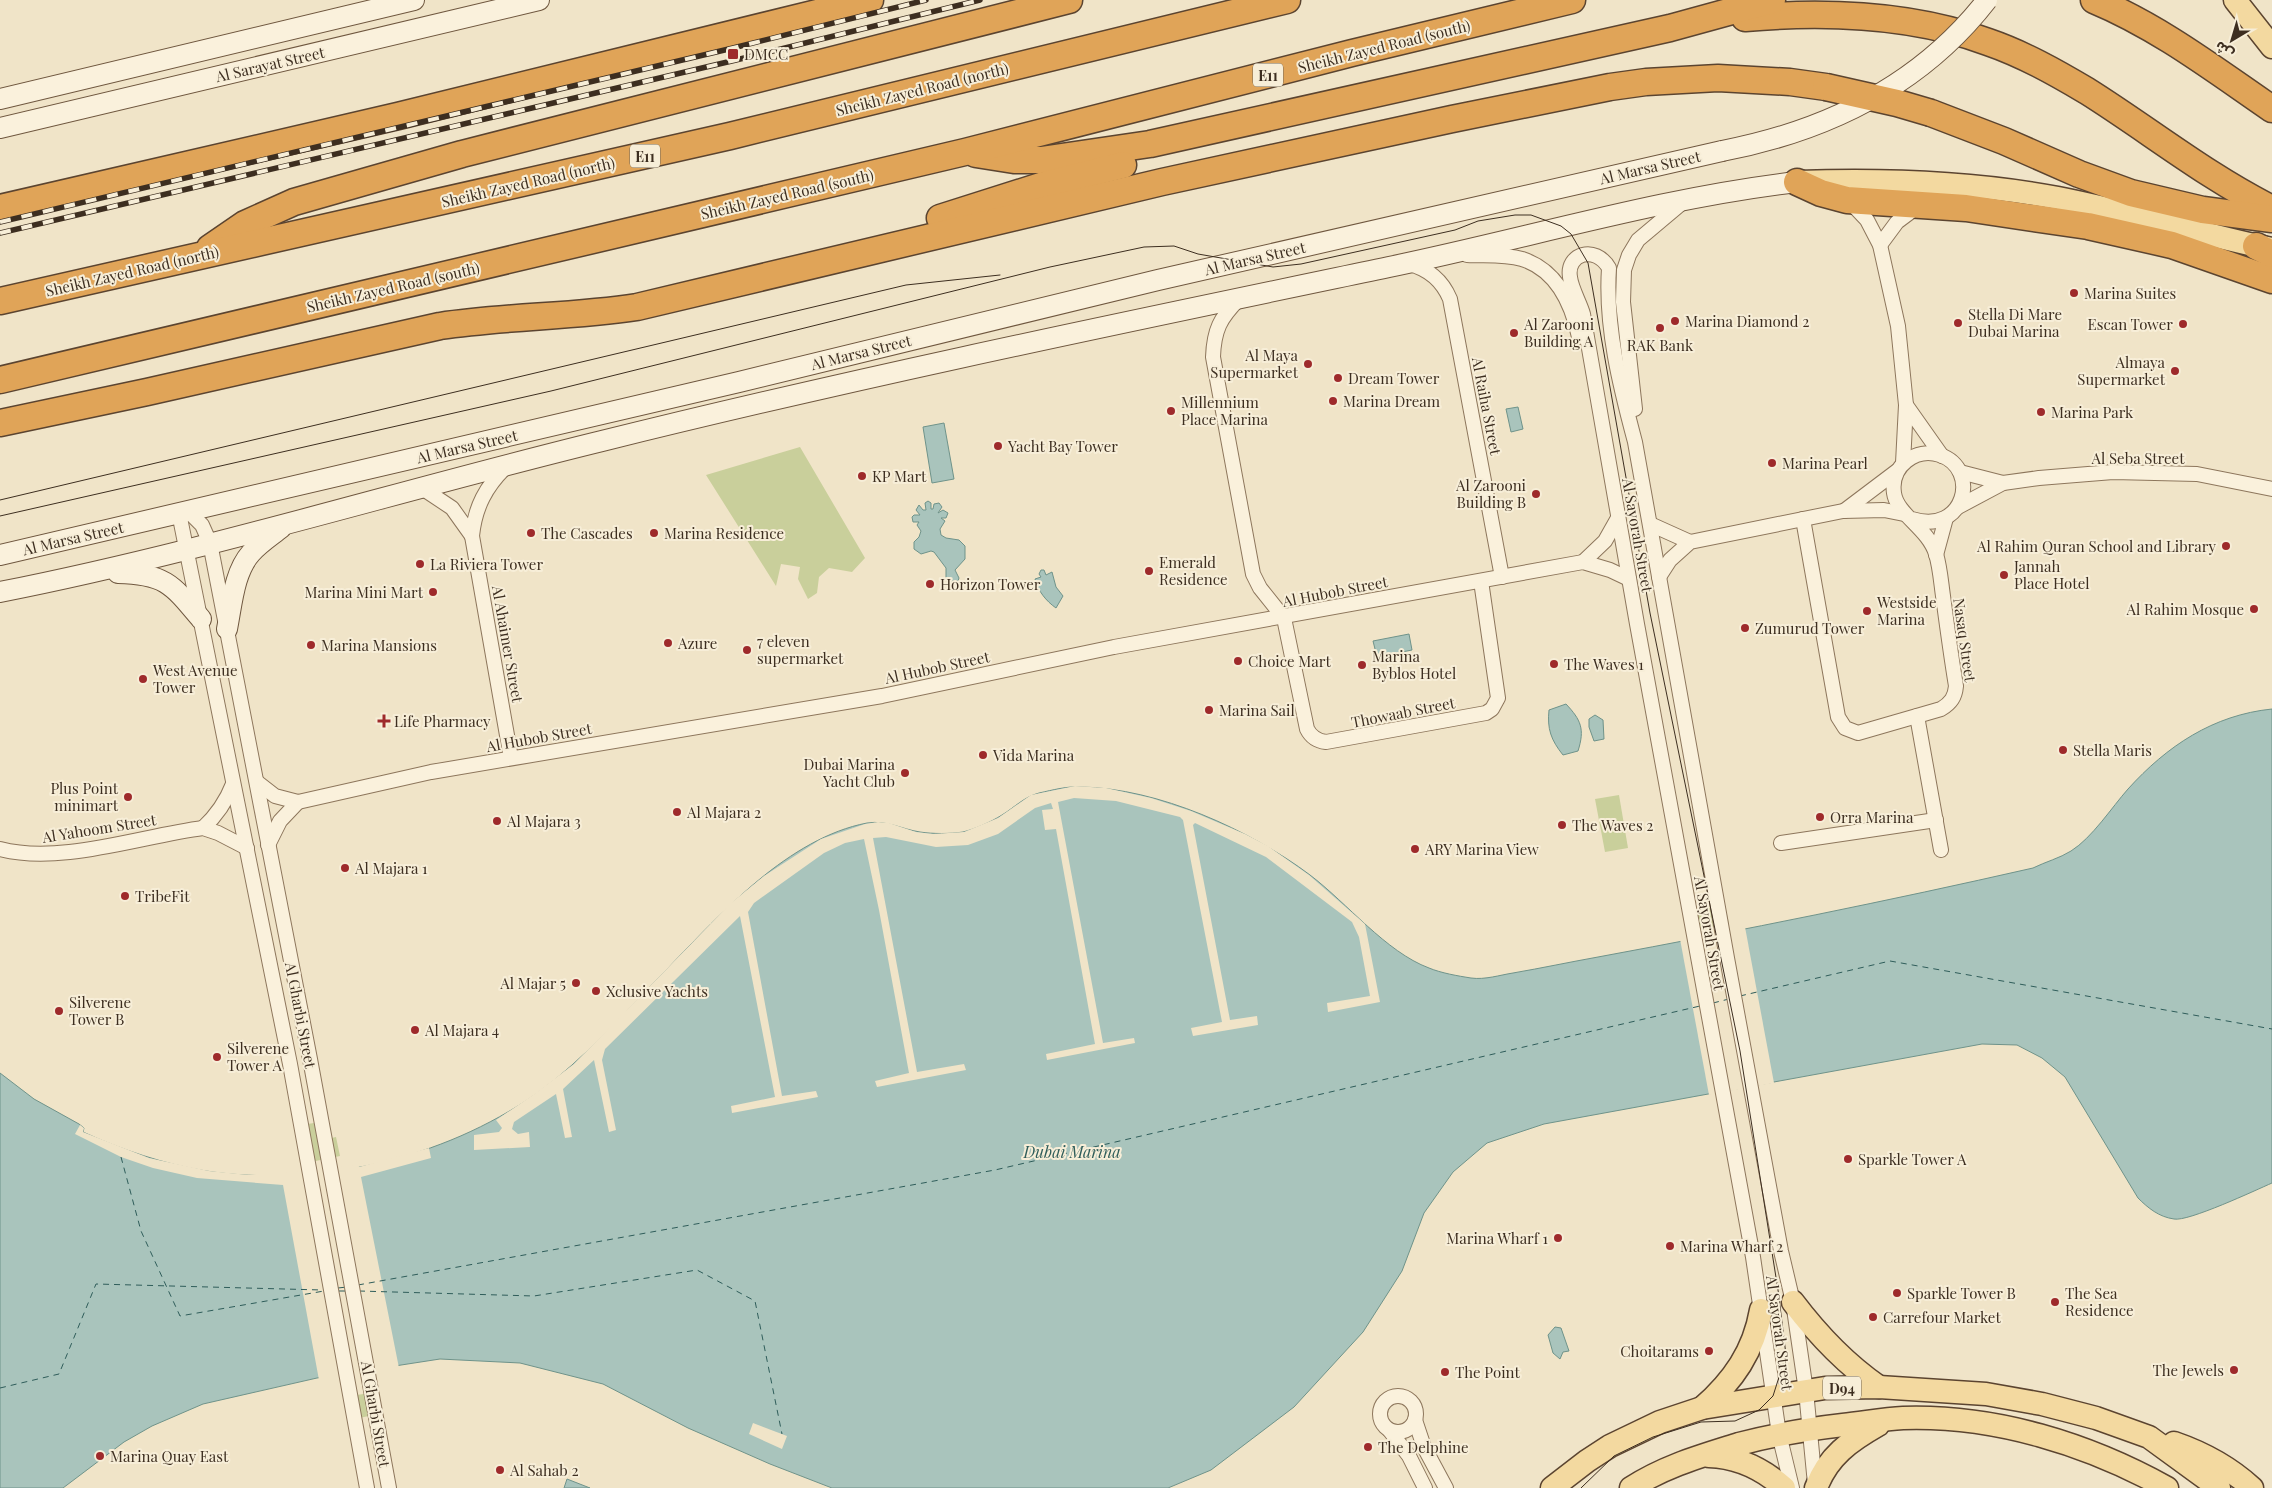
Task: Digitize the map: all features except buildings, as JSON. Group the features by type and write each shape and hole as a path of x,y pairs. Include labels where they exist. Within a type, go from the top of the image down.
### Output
{"highway":[{"path":"0,208 398,116 870,0"},
{"path":"202,254 246,224 294,202 462,154 1069,0"},
{"name":"Sheikh Zayed Road (north)","path":"0,301 730,136 1287,0"},
{"name":"Sheikh Zayed Road (south)","path":"0,380 965,152 1352,53 1572,0"},
{"path":"965,152 1014,160 1068,158 1150,144 1670,28 1772,0"},
{"path":"2094,0 2136,19 2161,34 2272,109"},
{"path":"1670,28 1748,18 1826,16 1905,21 1961,33 1989,42 2042,65 2088,92 2204,171 2272,209"},
{"path":"0,423 440,326 598,313 637,307 869,250 1162,182 1452,118 1646,82 1718,78 1790,82 1862,94 1931,113 2004,141 2096,181 2139,195 2203,210 2272,219"},
{"path":"869,250 890,237 913,227 1016,193 1072,177 1195,149 1300,112"},
{"path":"1797,182 1821,193 1847,200 1991,211 2088,226 2172,246 2272,280"}],"main road":[{"name":"Al Sarayat Street","path":"0,99 414,0"},
{"name":"Al Sarayat Street","path":"0,128 539,0"},
{"name":"Al Marsa Street","path":"0,555 739,382 1158,280 1752,145 1810,128 1865,103 1916,71 1939,52 1958,35 1987,0"},
{"path":"2235,0 2272,47"},
{"name":"Al Sarayat Street","path":"0,94 23,94"},
{"path":"1797,182 1886,181 2011,190 2102,207 2267,249"},
{"name":"Al Marsa Street","path":"210,544 509,464 820,388 1408,263 1562,226 1685,200 1735,190 1797,182"},
{"path":"226,629 237,582 244,563 258,546 287,523"},
{"path":"0,592 96,573 210,544"},
{"path":"96,573 139,574 164,581 178,592 202,619"},
{"path":"1793,1302 1823,1340 1849,1364 1879,1387"},
{"path":"1702,1408 1727,1384 1746,1356 1753,1342 1760,1310"},
{"name":"D94","path":"1552,1488 1610,1446 1660,1422 1702,1408 1825,1388 1879,1387 1903,1390 1958,1391 2023,1400 2096,1418 2149,1437 2219,1488"},
{"path":"1903,1390 1826,1398 1821,1400 1815,1409 1819,1419 1824,1421 1942,1419 1998,1426 2061,1442 2130,1469 2167,1488"},
{"path":"1631,1488 1663,1469 1701,1455 1779,1434 1887,1420"},
{"path":"1816,1488 1827,1465 1843,1446 1887,1420"},
{"path":"2149,1437 2190,1449 2209,1458 2228,1468 2252,1488"},
{"path":"1701,1455 1738,1460 1757,1468 1784,1488"},
{"path":"2130,1469 2154,1488"}],"street":[{"name":"Al Sayorah Street","path":"1636,442 1636,415 1622,287 1624,270 1629,255 1638,240 1685,200"},
{"path":"1847,200 1867,220 1880,245 1898,326 1906,405 1900,467 1893,482 1897,504 1908,516"},
{"path":"1880,245 1897,222 1919,205"},
{"name":"Al Sayorah Street","path":"1444,254 1506,256 1523,260 1548,274 1567,298 1584,360 1594,384"},
{"name":"Al Sayorah Street","path":"1792,1488 1772,1396 1753,1257 1637,624 1583,314 1570,277 1570,268 1575,260 1583,255 1591,254 1598,256 1608,268 1608,300 1611,331 1626,406 1636,442 1728,968 1781,1251 1793,1302 1806,1391 1816,1488"},
{"name":"Al Raiha Street","path":"1408,263 1421,267 1433,274 1443,285 1450,300 1502,577"},
{"path":"1240,298 1219,323 1214,339 1213,357 1253,574 1260,588 1284,618"},
{"path":"1906,405 1942,456"},
{"path":"1659,577 1670,560 1690,542 1803,519 1844,511 1884,510 1908,516 1924,523 1935,523 1946,518 1958,507 1964,490 1960,472 1949,460 1942,456 1932,453 1912,457 1844,511"},
{"name":"Al Ahaimer Street","path":"509,464 493,480 481,498 474,517 472,536 511,758"},
{"name":"Al Seba Street","path":"1960,472 2003,483"},
{"name":"Al Seba Street","path":"1958,507 2003,483 2113,472 2214,477 2272,489"},
{"name":"Al Ahaimer Street","path":"422,488 452,508 472,536"},
{"name":"Al Gharbi Street","path":"183,512 202,525 210,544 310,1059 390,1488"},
{"name":"Al Gharbi Street","path":"183,512 188,549 233,784 290,1064 367,1488"},
{"name":"Nasaq Street","path":"1803,519 1838,717 1845,728 1858,733 1942,709 1951,702 1955,694 1956,686 1936,555 1930,542 1908,516"},
{"path":"1583,562 1604,541 1618,518"},
{"name":"Nasaq Street","path":"1936,555 1946,518"},
{"path":"1650,524 1690,542"},
{"name":"Al Hubob Street","path":"257,782 275,796 298,802 431,772 882,696 1114,647 1284,618 1583,562 1610,570 1629,579"},
{"name":"Thowaab Street","path":"1284,618 1307,730 1314,738 1326,742 1455,718 1486,712 1492,709 1498,698 1481,581"},
{"path":"1917,716 1942,850"},
{"path":"203,828 216,816 226,801 233,784"},
{"path":"268,845 280,821 298,802"},
{"path":"1781,843 1936,820"},
{"name":"Al Yahoom Street","path":"0,849 26,854 58,854 203,828 226,836 247,848"},
{"path":"1425,1488 1409,1456 1382,1422 1380,1410 1390,1396 1408,1398 1415,1408 1415,1420 1424,1447 1446,1488"},
{"path":"1390,1430 1402,1432 1408,1429 1415,1420"}],"green space":[{"path":"800,447 865,558 852,572 829,568 819,577 817,593 808,599 798,579 800,567 781,564 776,586 706,475"},
{"path":"1619,795 1628,848 1605,852 1595,799"},
{"path":"1725,905 1729,924 1689,932 1686,912"},
{"path":"314,1123 318,1141 336,1137 340,1156 301,1164 294,1126"},
{"path":"370,1393 374,1415 354,1419 350,1396"}],"water":[{"path":"1518,407 1523,429 1511,432 1506,409"},
{"path":"944,423 954,479 932,483 923,427"},
{"path":"928,501 931,503 931,509 933,509 934,504 939,503 942,507 938,513 943,510 948,513 946,518 941,518 945,521 940,529 941,535 946,538 959,540 965,546 965,559 955,570 959,578 958,581 946,581 946,568 934,552 921,554 914,549 914,542 919,537 921,531 917,525 919,522 913,522 912,517 920,515 916,510 919,505 923,510 926,510 925,503"},
{"path":"1041,570 1044,570 1046,575 1052,572 1056,587 1063,596 1056,608 1043,595 1036,583 1035,579 1041,577 1039,574"},
{"path":"1409,634 1412,650 1377,657 1373,641"},
{"path":"1566,704 1578,720 1581,737 1578,751 1563,755 1555,744 1549,729 1549,710"},
{"name":"Dubai Marina","path":"2272,709 2272,1183 2193,1216 2182,1219 2169,1218 2154,1212 2138,1198 2065,1077 2042,1058 2017,1045 1982,1044 1544,1124 1487,1143 1453,1172 1424,1213 1402,1271 1363,1332 1294,1407 1211,1470 1168,1488 832,1488 770,1464 688,1428 603,1384 520,1363 440,1359 317,1378 203,1404 152,1426 124,1442 63,1488 0,1488 0,1073 34,1099 79,1124 84,1128 83,1132 113,1145 159,1160 206,1171 249,1175 292,1175 335,1171 378,1163 420,1151 461,1136 500,1117 536,1094 589,1050 711,924 758,880 810,844 838,831 867,823 888,824 925,833 958,833 983,825 1039,793 1070,787 1081,787 1110,789 1141,795 1202,814 1260,842 1310,875 1382,939 1413,961 1444,973 1482,978 1762,926 2033,868 2062,856 2079,845 2143,773 2175,746 2192,735 2230,718 2250,712"},
{"path":"1595,715 1603,720 1604,739 1594,741 1589,727 1589,719"},
{"path":"1555,1327 1561,1328 1569,1351 1563,1352 1560,1359 1553,1353 1548,1335"},
{"path":"567,1479 590,1488 564,1488"}],"pier":[{"path":"1075,786 1106,788 1151,798 1191,811 1268,846 1309,875 1365,924 1380,1002 1328,1012 1327,1003 1370,996 1359,937 1352,922 1266,857 1195,823 1193,825 1230,1020 1257,1016 1258,1025 1193,1036 1191,1028 1222,1022 1183,820 1180,817 1116,801 1074,798 1058,802 1103,1043 1134,1038 1135,1043 1047,1060 1046,1054 1095,1044 1056,829 1045,830 1042,810 1053,809 1051,803 1035,808 998,834 968,845 936,847 886,837 873,838 917,1072 964,1064 966,1070 877,1087 875,1081 909,1073 864,839 845,843 824,853 754,903 748,912 782,1096 816,1091 818,1097 732,1113 731,1106 775,1097 740,916 605,1049 602,1060 616,1130 609,1132 594,1060 563,1089 572,1137 565,1138 556,1094 514,1122 512,1129 518,1134 529,1132 530,1147 474,1150 474,1135 499,1132 502,1128 496,1120 574,1064 731,903 764,876 821,839 865,824 878,822 889,823 916,832 933,834 964,832 998,818 1031,795"},
{"path":"1745,927 1774,1083 1709,1095 1680,939"},
{"path":"80,1125 84,1128 83,1132 149,1158 209,1171 249,1175 280,1175 281,1173 358,1165 359,1167 429,1148 431,1158 361,1177 399,1368 319,1380 283,1185 197,1178 153,1168 121,1157 75,1134"},
{"path":"753,1423 787,1436 782,1449 749,1434"}],"ferry route":[{"path":"1740,996 1890,961 2272,1029"},
{"path":"1713,1003 1729,999"},
{"path":"358,1285 995,1170 1700,1006"},
{"path":"121,1157 141,1231 180,1316 324,1291"},
{"path":"359,1291 534,1296 697,1270 755,1301 782,1434"},
{"path":"0,1388 59,1374 96,1284 322,1290"},
{"path":"338,1288 347,1287"},
{"path":"339,1291 347,1291"}],"tram line":[{"path":"0,516 551,391 1050,267 1144,247 1174,246 1198,254 1273,267 1301,264 1455,230 1478,221 1515,215 1531,215 1561,226 1571,234 1588,263 1650,613 1740,1051 1778,1290 1786,1355 1773,1396 1759,1410 1735,1421 1701,1422 1653,1437 1614,1456 1581,1488"},
{"path":"0,500 906,285 1000,275"}],"railway":[{"path":"0,222 733,48 926,0"},
{"path":"0,233 736,60 980,0"}],"place":[{"name":"DMCC","path":"733,54"},
{"name":"Marina Suites","path":"2074,293"},
{"name":"Marina Diamond 2","path":"1675,321"},
{"name":"Stella Di Mare Dubai Marina","path":"1958,323"},
{"name":"Escan Tower","path":"2183,324"},
{"name":"RAK Bank","path":"1660,328"},
{"name":"Al Zarooni Building A","path":"1514,333"},
{"name":"Al Maya Supermarket","path":"1308,364"},
{"name":"Almaya Supermarket","path":"2175,371"},
{"name":"Dream Tower","path":"1338,378"},
{"name":"Marina Dream","path":"1333,401"},
{"name":"Millennium Place Marina","path":"1171,411"},
{"name":"Marina Park","path":"2041,412"},
{"name":"Yacht Bay Tower","path":"998,446"},
{"name":"Marina Pearl","path":"1772,463"},
{"name":"KP Mart","path":"862,476"},
{"name":"Al Zarooni Building B","path":"1536,494"},
{"name":"The Cascades","path":"531,533"},
{"name":"Marina Residence","path":"654,533"},
{"name":"Al Rahim Quran School and Library","path":"2226,546"},
{"name":"La Riviera Tower","path":"420,564"},
{"name":"Emerald Residence","path":"1149,571"},
{"name":"Jannah Place Hotel","path":"2004,575"},
{"name":"Horizon Tower","path":"930,584"},
{"name":"Marina Mini Mart","path":"433,592"},
{"name":"Al Rahim Mosque","path":"2254,609"},
{"name":"Westside Marina","path":"1867,611"},
{"name":"Zumurud Tower","path":"1745,628"},
{"name":"Azure","path":"668,643"},
{"name":"Marina Mansions","path":"311,645"},
{"name":"7 eleven supermarket","path":"747,650"},
{"name":"Choice Mart","path":"1238,661"},
{"name":"The Waves 1","path":"1554,664"},
{"name":"Marina Byblos Hotel","path":"1362,665"},
{"name":"West Avenue Tower","path":"143,679"},
{"name":"Marina Sail","path":"1209,710"},
{"name":"Life Pharmacy","path":"384,721"},
{"name":"Stella Maris","path":"2063,750"},
{"name":"Vida Marina","path":"983,755"},
{"name":"Dubai Marina Yacht Club","path":"905,773"},
{"name":"Plus Point minimart","path":"128,797"},
{"name":"Al Majara 2","path":"677,812"},
{"name":"Orra Marina","path":"1820,817"},
{"name":"Al Majara 3","path":"497,821"},
{"name":"The Waves 2","path":"1562,825"},
{"name":"ARY Marina View","path":"1415,849"},
{"name":"Al Majara 1","path":"345,868"},
{"name":"TribeFit","path":"125,896"},
{"name":"Al Majar 5","path":"576,983"},
{"name":"Xclusive Yachts","path":"596,991"},
{"name":"Silverene Tower B","path":"59,1011"},
{"name":"Al Majara 4","path":"415,1030"},
{"name":"Silverene Tower A","path":"217,1057"},
{"name":"Sparkle Tower A","path":"1848,1159"},
{"name":"Marina Wharf 1","path":"1558,1238"},
{"name":"Marina Wharf 2","path":"1670,1246"},
{"name":"Sparkle Tower B","path":"1897,1293"},
{"name":"The Sea Residence","path":"2055,1302"},
{"name":"Carrefour Market","path":"1873,1317"},
{"name":"Choitarams","path":"1709,1351"},
{"name":"The Jewels","path":"2234,1370"},
{"name":"The Point","path":"1445,1372"},
{"name":"The Delphine","path":"1368,1447"},
{"name":"Marina Quay East","path":"100,1456"},
{"name":"Al Sahab 2","path":"500,1470"}]}
